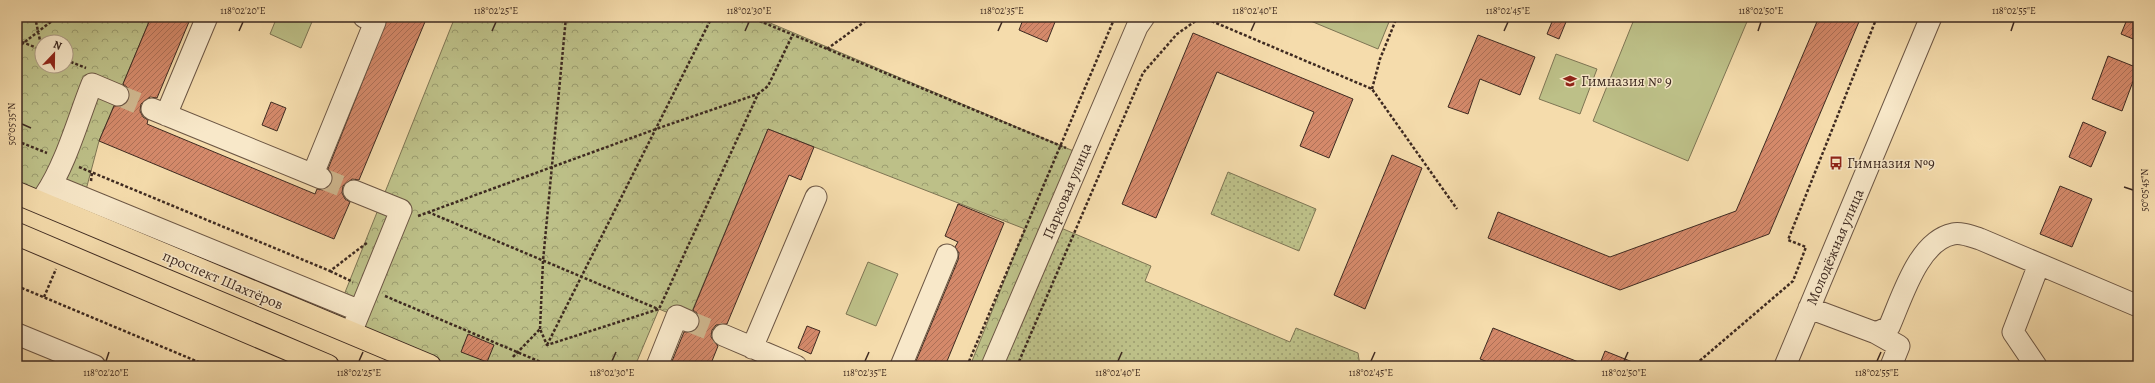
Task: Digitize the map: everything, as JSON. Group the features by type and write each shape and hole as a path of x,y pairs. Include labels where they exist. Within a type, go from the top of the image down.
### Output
{"main road":[{"name":"проспект Шахтёров","path":"17,193 430,366"},
{"path":"17,234 328,366"}],"street":[{"path":"207,17 159,112 317,176 376,22 364,17"},
{"name":"Парковая улица","path":"992,366 1137,27 1144,17"},
{"name":"Молодёжная улица","path":"1785,366 1931,17"},
{"path":"39,203 52,184 92,84 118,95"},
{"path":"52,184 360,311"},
{"path":"351,333 401,210 354,191"},
{"path":"752,348 816,197"},
{"path":"1876,333 1889,327 1918,263 1936,240 1954,233 1980,239 2138,306"},
{"path":"901,366 947,255"},
{"path":"2036,366 2013,332 2039,264"},
{"path":"1809,308 1876,333 1899,346 1891,366"},
{"path":"657,366 675,315"},
{"path":"17,334 95,366"},
{"path":"723,335 796,366"}],"path":[{"path":"17,40 42,50 35,17"},
{"path":"17,48 57,17"},
{"path":"547,345 540,329 543,261 566,17"},
{"path":"547,345 712,17"},
{"path":"750,17 1083,155"},
{"path":"827,49 871,17"},
{"path":"967,366 1115,17"},
{"path":"1372,89 1380,59 1397,17"},
{"path":"1696,364 1793,281 1806,247 1788,240 1877,17"},
{"path":"1017,366 1143,73 1177,34 1197,20 1209,19 1372,89 1457,209"},
{"path":"675,315 758,94 768,86 793,34"},
{"path":"428,212 675,315"},
{"path":"330,270 368,289 550,366"},
{"path":"17,286 208,366"},
{"path":"547,345 675,315"},
{"path":"513,357 540,329"}],"green space":[{"path":"17,17 151,17 99,141 78,220 17,193"},
{"path":"277,17 314,17 301,48 270,34"},
{"path":"455,17 756,17 1083,155 994,366 970,366 1025,229 768,129 688,321 659,309 635,366 430,366 332,325"},
{"path":"1301,17 1391,17 1378,49"},
{"path":"1635,17 1749,17 1688,161 1593,121"},
{"path":"1556,54 1597,69 1580,114 1539,99"},
{"path":"1228,172 1316,209 1299,251 1211,214"},
{"path":"1061,228 1151,266 1145,281 1290,342 1296,328 1358,353 1360,366 1003,366"},
{"path":"868,262 898,274 876,326 846,314"}],"building":[{"path":"151,17 191,17 157,98 150,97 141,104 140,111 143,117 148,120 147,124 315,194 317,189 323,190 332,183 333,176 328,169 388,17 427,17 359,180 352,179 343,186 342,193 345,199 350,202 334,239 99,141 114,106 125,105 129,99 128,88 123,84"},
{"path":"1024,17 1057,17 1047,42 1019,30"},
{"path":"1554,17 1568,17 1559,39 1547,34"},
{"path":"1819,17 1861,17 1769,234 1620,290 1488,238 1498,212 1610,257 1736,211"},
{"path":"2128,17 2138,17 2138,41 2121,34"},
{"path":"1193,33 1353,99 1329,158 1300,146 1314,112 1217,72 1156,218 1122,204"},
{"path":"1478,35 1535,57 1520,95 1480,79 1468,114 1448,107"},
{"path":"2108,56 2138,68 2122,111 2092,99"},
{"path":"271,102 286,108 277,131 262,125"},
{"path":"2083,122 2106,132 2091,167 2069,157"},
{"path":"768,129 814,147 801,180 789,175 727,324 716,325 712,330 711,337 718,346 710,366 670,366 684,332 695,331 699,326 698,314 693,310"},
{"path":"1392,155 1422,168 1365,309 1334,295"},
{"path":"2060,186 2092,199 2072,247 2040,234"},
{"path":"958,204 1004,223 945,366 914,366 958,260 959,253 955,247 958,242 945,236"},
{"path":"807,326 820,331 811,354 798,348"},
{"path":"1493,328 1586,366 1498,366 1480,359"},
{"path":"468,334 494,345 487,362 461,352"},
{"path":"1605,351 1640,365 1640,366 1599,366"}],"tunnel":[{"path":"118,95 152,109"},
{"path":"321,178 354,191"},
{"path":"688,321 723,335"}],"place":[{"name":"Гимназия № 9","path":"1570,81"},
{"name":"Гимназия №9","path":"1836,163"}]}
